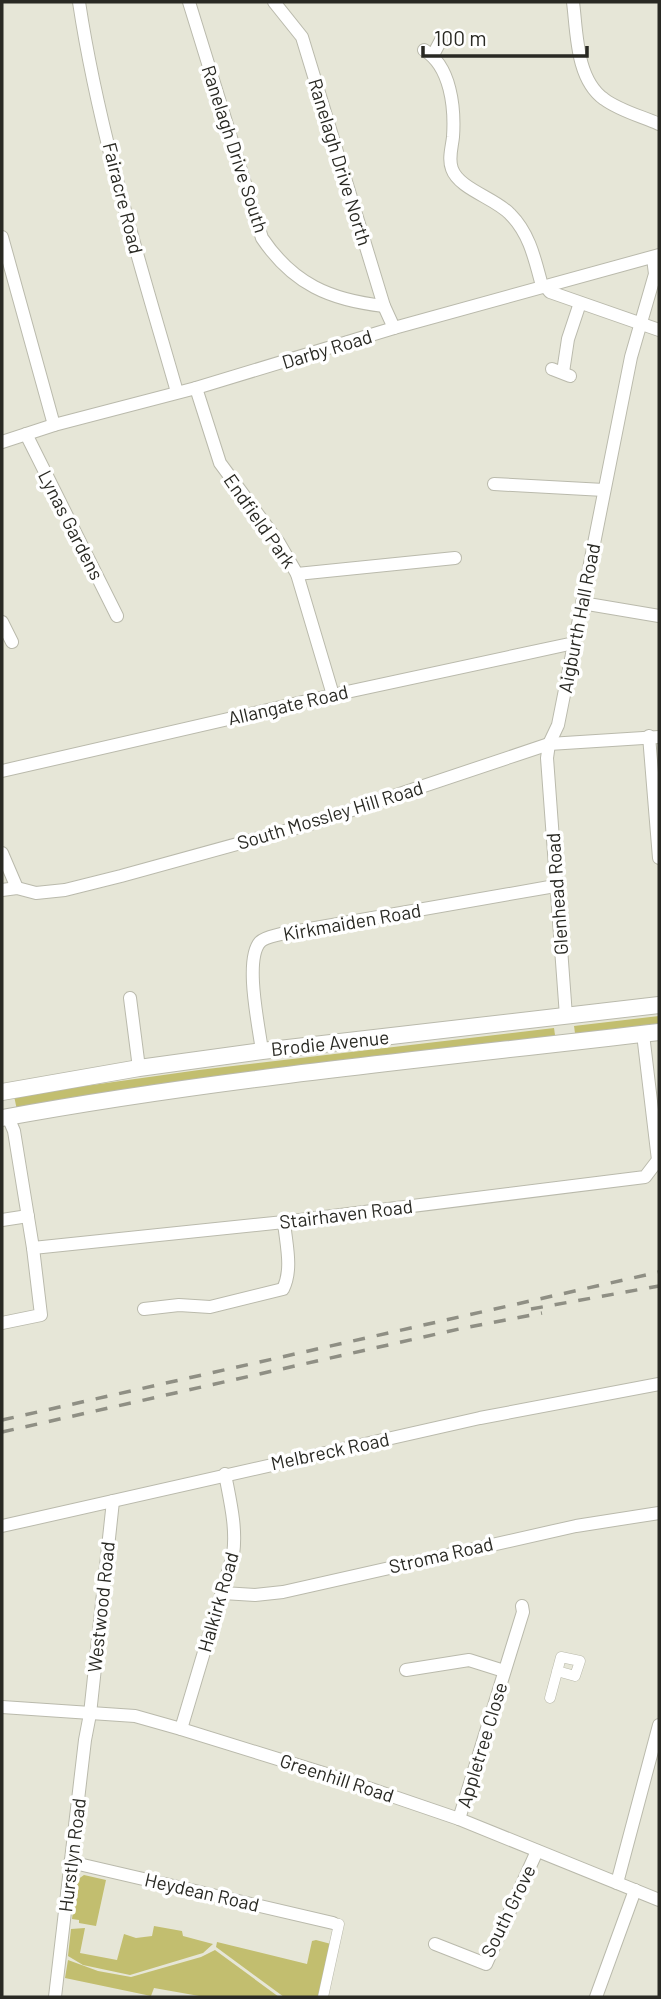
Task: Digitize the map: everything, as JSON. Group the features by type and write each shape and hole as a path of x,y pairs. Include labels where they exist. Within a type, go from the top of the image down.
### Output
{"street":[{"name":"Fairacre Road","path":"79,2 121,199 177,392"},
{"name":"Ranelagh Drive South","path":"189,2 262,238 282,264 315,289 352,302 384,306"},
{"name":"Ranelagh Drive North","path":"274,2 302,37 384,306 394,328"},
{"path":"573,2 583,66 589,82 606,101 659,124"},
{"path":"440,40 429,52 444,70 449,90 453,117 451,168 463,183 509,212 525,232 544,286 550,292 659,330"},
{"path":"2,237 54,425"},
{"name":"Darby Road","path":"2,442 657,255"},
{"name":"Aigburth Hall Road","path":"550,744 558,725 631,357 655,274 657,255"},
{"path":"562,372 568,338 580,303"},
{"name":"Endfield Park","path":"197,388 220,463 279,543 297,574 333,695"},
{"name":"Lynas Gardens","path":"26,434 117,616"},
{"path":"494,484 604,490"},
{"path":"297,574 455,558"},
{"path":"582,603 659,615"},
{"path":"2,622 12,642"},
{"name":"Allangate Road","path":"2,771 574,643"},
{"path":"654,736 659,858"},
{"name":"South Mossley Hill Road","path":"2,890 17,888 36,893 65,891 310,824 550,744 654,736"},
{"name":"Glenhead Road","path":"550,744 547,758 555,886 569,1044"},
{"path":"2,853 17,888"},
{"name":"Kirkmaiden Road","path":"262,1051 253,973 254,953 261,940 281,934 555,886"},
{"path":"130,998 139,1068"},
{"name":"Brodie Avenue","path":"2,1092 139,1068 262,1051 659,1005"},
{"name":"Brodie Avenue","path":"4,1113 248,1079 651,1033"},
{"name":"Stairhaven Road","path":"33,1248 284,1222 645,1177 658,1160 651,1033"},
{"path":"2,1323 41,1315 14,1131 4,1113"},
{"path":"2,1220 28,1216"},
{"path":"157,1321 150,1309 179,1305 210,1307 283,1289 289,1270 284,1222"},
{"name":"Melbreck Road","path":"2,1526 480,1418 659,1384"},
{"name":"Halkirk Road","path":"181,1728 236,1540 225,1474"},
{"name":"Westwood Road","path":"90,1714 113,1501"},
{"name":"Stroma Road","path":"222,1592 255,1595 283,1592 576,1525 659,1513"},
{"name":"Appletree Close","path":"459,1819 523,1612 522,1606"},
{"name":"Appletree Close","path":"406,1670 469,1660 504,1671"},
{"path":"550,1699 557,1671"},
{"name":"Greenhill Road","path":"2,1707 135,1716 181,1728 459,1819 659,1900"},
{"name":"Hurstlyn Road","path":"55,1997 90,1714"},
{"path":"617,1883 659,1724"},
{"name":"South Grove","path":"435,1944 486,1964 537,1851"},
{"name":"Heydean Road","path":"70,1862 333,1923"},
{"path":"596,1997 635,1890"},
{"path":"323,1997 340,1924 333,1923"}],"shaded area":[{"path":"659,1016 659,1030 576,1040 574,1026"},
{"path":"554,1028 556,1042 17,1110 14,1096 199,1070"},
{"path":"84,1875 106,1880 96,1926 72,1919 77,1880"},
{"path":"154,1926 182,1931 183,1936 213,1944 203,1953 130,1975 83,1965 68,1956 71,1929 85,1928 80,1953 117,1960 124,1934 136,1938 152,1936"},
{"path":"312,1941 331,1944 320,1997 284,1997 216,1947 217,1942 307,1964"},
{"path":"215,1950 279,1997 205,1997 154,1988 151,1996 65,1978 68,1960 98,1971 131,1977 201,1957"}],"railway":[{"path":"2,1420 659,1272"},
{"path":"531,1309 659,1286"},
{"path":"2,1432 459,1329 542,1313"}]}
